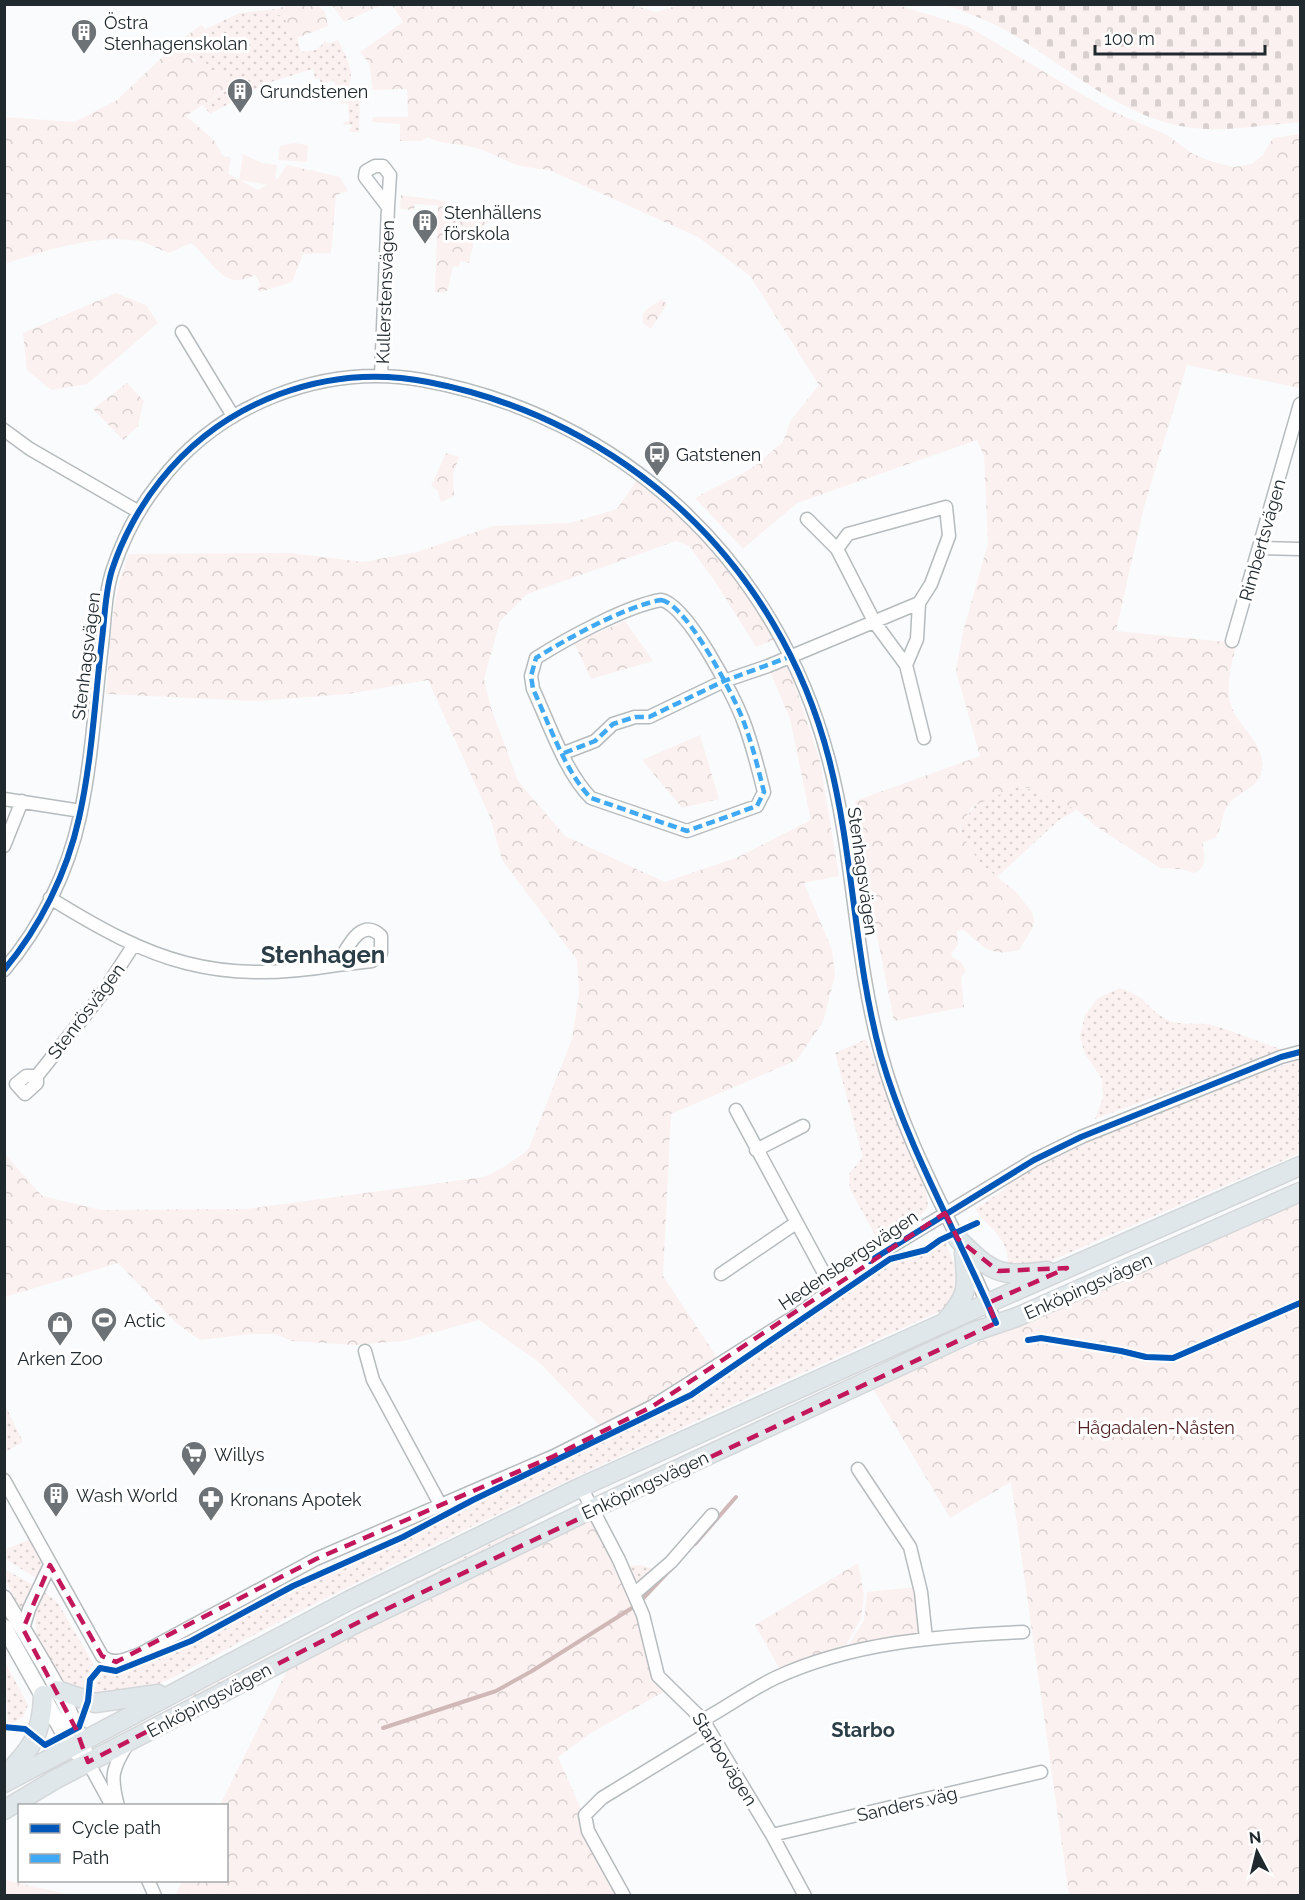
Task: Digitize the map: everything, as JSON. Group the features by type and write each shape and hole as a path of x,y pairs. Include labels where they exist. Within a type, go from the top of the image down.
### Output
{"main road":[{"name":"Enköpingsvägen","path":"4,1783 174,1691 448,1551 581,1487 943,1323 1300,1166"},
{"name":"Enköpingsvägen","path":"4,1810 88,1762 359,1622 592,1509 996,1323 1017,1317 1300,1192"},
{"path":"961,1245 985,1265 998,1272 1025,1274 1067,1268"},
{"path":"943,1323 962,1303 966,1293 961,1245"},
{"path":"4,1776 23,1758 36,1738 50,1692 94,1703 125,1701 174,1691"}],"street":[{"name":"Kullerstensvägen","path":"381,376 388,207"},
{"path":"182,332 233,416"},
{"name":"Stenhagsvägen","path":"4,970 25,945 50,898 75,835 81,811 112,569 139,512 158,483 178,460 204,436 259,402 300,387 341,379 381,376 433,382 504,402 534,413 598,445 666,494 693,519 766,610 792,656 829,761 862,968 880,1053 896,1106 996,1323"},
{"name":"Rimbertsvägen","path":"1232,641 1300,405"},
{"path":"4,430 30,449 139,512"},
{"path":"837,549 848,534 945,507 949,536 931,584 919,603 917,639 906,665"},
{"path":"807,519 837,549 875,623 906,665 924,738"},
{"path":"1260,548 1300,549"},
{"path":"667,601 701,640 724,681 743,719 764,792 757,806 687,831 591,798 580,786 533,689 532,668 536,658 555,646 653,602 667,601"},
{"path":"564,753 595,741 613,724 635,717 649,717 724,681 875,623 919,603"},
{"path":"4,799 81,811"},
{"path":"4,846 22,801"},
{"name":"Stenrösvägen","path":"50,898 101,930 164,958 218,970 270,974 337,965"},
{"name":"Stenrösvägen","path":"37,1076 102,994 133,946"},
{"name":"Hedensbergsvägen","path":"4,1480 102,1656 108,1661 116,1662 140,1654 316,1559 421,1511 554,1456 645,1410 798,1314 884,1251 1034,1160 1081,1137 1281,1057 1300,1052"},
{"path":"736,1110 832,1288"},
{"path":"756,1150 803,1126"},
{"path":"721,1274 796,1223"},
{"path":"365,1351 373,1380 440,1504"},
{"path":"858,1469 910,1546 921,1592 926,1639"},
{"name":"Starbovägen","path":"581,1487 634,1594 649,1632 658,1676 703,1720 772,1835 805,1896"},
{"path":"634,1594 671,1562 712,1515"},
{"path":"22,1629 50,1565"},
{"path":"4,1598 22,1629 77,1745 111,1804"},
{"path":"4,1626 50,1692"},
{"path":"703,1720 774,1679 808,1665 882,1645 926,1639 1023,1632"},
{"path":"624,1896 588,1831 585,1815 602,1798 710,1732"},
{"path":"117,1804 112,1784 112,1773 115,1763 129,1742"},
{"name":"Sanders väg","path":"772,1835 1041,1772"},
{"path":"148,1882 155,1896"}],"highlighted area":[{"path":"945,1213 958,1239 998,1271 1067,1268 988,1303 996,1323 359,1622 88,1762 76,1729 23,1629 50,1565 102,1656 116,1662 316,1559 554,1456 653,1406"}],"green space":[{"path":"629,4 656,12 683,4 898,5 969,27 1105,108 1167,135 1193,154 1213,162 1234,167 1252,164 1263,155 1273,138 1300,134 1300,388 1187,365 1144,507 1116,631 1237,643 1230,674 1229,698 1239,721 1260,751 1262,770 1260,777 1226,808 1215,838 1203,842 1203,864 1194,873 1181,869 1160,868 1097,827 1077,810 1030,788 1018,787 973,806 959,830 980,863 1015,891 1032,912 1034,920 1032,929 1019,950 1009,952 988,949 964,930 957,931 958,945 951,953 953,958 960,961 966,970 961,978 964,1007 894,1021 867,885 855,801 980,756 956,671 963,632 988,543 984,456 977,440 797,503 743,549 695,498 752,468 783,442 791,420 819,385 750,276 698,237 549,170 517,165 478,148 427,137 422,141 400,141 400,124 372,122 373,117 408,117 407,89 373,90 369,63 360,52 403,22 392,5"},
{"path":"289,5 317,5 325,12 328,26 297,38 290,36 283,28 286,22 285,16 277,15 277,9"},
{"path":"332,5 382,5 344,22"},
{"path":"946,5 1300,5 1300,122 1243,128 1200,129 1161,121 1114,100 1005,30"},
{"path":"277,9 276,12 285,16 289,36 297,38 301,52 316,50 326,41 328,44 338,40 350,70 348,89 360,97 359,132 349,132 352,125 344,125 343,122 349,121 348,103 340,104 334,80 321,83 319,78 315,79 313,69 267,83 210,114 203,105 228,89 225,78 217,70 210,70 190,56 209,32 206,29 239,13"},
{"path":"201,25 209,32 208,40 190,56 194,61 205,61 210,70 217,70 225,78 228,88 186,116 214,140 223,156 231,158 228,174 258,190 278,178 287,165 340,177 348,191 336,195 331,253 303,254 292,282 260,292 257,288 261,285 255,275 234,280 227,277 191,243 169,253 143,242 109,239 91,241 72,244 5,264 4,117 74,122 117,100 178,42"},
{"path":"294,143 308,145 307,162 278,160 280,146"},
{"path":"243,154 262,163 277,165 274,186 239,180"},
{"path":"401,195 446,201 445,207 457,209 460,206 466,214 468,208 489,212 489,222 472,234 473,246 469,263 460,261 459,267 453,266 448,290 444,293 435,292 438,205 415,204 414,210 400,209"},
{"path":"116,293 146,305 158,323 87,384 51,390 27,370 23,333"},
{"path":"661,299 667,304 651,329 643,323 645,311"},
{"path":"127,383 144,401 138,426 123,440 93,409"},
{"path":"446,453 459,457 453,474 454,496 441,502 437,490 431,486"},
{"path":"637,480 677,515 713,553 746,594 775,639 756,647 716,583 689,546 676,541 527,594 500,621 484,679 491,708 518,781 565,836 665,882 736,858 811,820 790,719 768,666 787,661 820,761 839,876 804,883 832,950 835,975 823,1022 797,1060 671,1114 663,1276 721,1363 602,1428 540,1363 479,1320 403,1341 354,1345 292,1341 275,1334 251,1334 200,1340 176,1323 118,1263 5,1297 4,1153 42,1196 101,1210 246,1209 484,1177 504,1167 528,1150 572,1039 579,993 577,960 502,860 490,817 428,680 347,694 258,701 106,694 115,605 118,587 129,554 291,553 363,562 417,552 493,526 570,523 617,509"},
{"path":"625,621 653,661 591,679 574,643"},
{"path":"700,735 719,799 682,808 642,760"},
{"path":"1018,787 1035,790 1077,810 1059,820 997,877 967,847 961,832 961,824 977,803"},
{"path":"1120,988 1137,995 1170,1021 1212,1025 1283,1050 1095,1119 1103,1098 1102,1079 1085,1054 1080,1037 1085,1015 1098,998"},
{"path":"866,1039 927,1194 928,1207 921,1215 879,1242 850,1189 849,1174 863,1157 835,1053"},
{"path":"1300,1060 1300,1153 1039,1266 1007,1267 1006,1249 998,1235 975,1209 998,1194 1023,1172 1082,1142 1261,1072"},
{"name":"Hågadalen-Nåsten","path":"1300,1200 1300,1895 1069,1895 1011,1482 950,1518 872,1387 1133,1277"},
{"path":"944,1238 962,1285 945,1309 457,1533 170,1679 147,1689 94,1697 96,1682 102,1674 115,1674 181,1644 189,1643 293,1586 403,1537 473,1500 691,1395 890,1259 926,1250"},
{"path":"5,1405 23,1442 4,1452"},
{"path":"595,1516 634,1594 667,1690 591,1733 558,1757 619,1895 175,1896 182,1882 228,1882 228,1804 220,1804 291,1662"},
{"path":"525,1526 528,1533 194,1702 191,1696"},
{"path":"33,1538 42,1561 38,1579 5,1559 4,1550"},
{"path":"858,1563 864,1594 861,1619 840,1655 783,1675 755,1625"},
{"path":"639,1565 651,1568 652,1572 635,1589 626,1570 630,1566"},
{"path":"4,1569 35,1586 23,1608 19,1607 5,1580"},
{"path":"916,1587 923,1636 845,1651 864,1620 867,1592"},
{"path":"42,1590 58,1603 93,1663 86,1682 86,1693 69,1688 61,1681 36,1635 35,1610"},
{"path":"4,1660 28,1705 23,1717 8,1726"},
{"path":"5,1880 71,1895 5,1895"}],"waterway":[{"path":"695,1544 736,1497"},
{"path":"639,1603 671,1569"},
{"path":"383,1728 496,1691 632,1608"}],"marked path":[{"path":"661,600 672,605 684,617 720,673 746,729 764,792 757,806 687,831 591,798 565,761 533,689 531,676 536,658 549,650 614,616 661,600"},
{"path":"564,753 595,741 613,724 635,717 649,717 724,681 792,656"}],"cycle path":[{"path":"4,970 29,936 51,898 74,839 87,774 110,578 116,558 132,523 160,481 185,453 214,429 246,409 280,394 315,383 352,378 390,377 428,382 500,401 567,430 628,467 684,512 732,564 773,623 805,688 829,759 844,833 872,1019 892,1091 919,1158 996,1323"},
{"path":"870,1261 1034,1160 1081,1137 1281,1057 1300,1052"},
{"path":"4,1727 25,1729 45,1745 79,1727 88,1701 90,1680 100,1668 116,1671 191,1641 293,1586 403,1537 473,1500 691,1395 890,1259 926,1250 940,1240 977,1223"},
{"path":"1028,1340 1041,1338 1146,1357 1173,1358 1300,1303"}],"place":[{"name":"Östra Stenhagenskolan","path":"84,55"},
{"name":"Grundstenen","path":"240,114"},
{"name":"Stenhällens förskola","path":"425,245"},
{"name":"Gatstenen","path":"657,477"},
{"name":"Actic","path":"104,1343"},
{"name":"Arken Zoo","path":"60,1347"},
{"name":"Willys","path":"194,1477"},
{"name":"Wash World","path":"56,1518"},
{"name":"Kronans Apotek","path":"211,1522"}],"district":[{"name":"Stenhagen","path":"323,954"},
{"name":"Starbo","path":"863,1730"}]}
